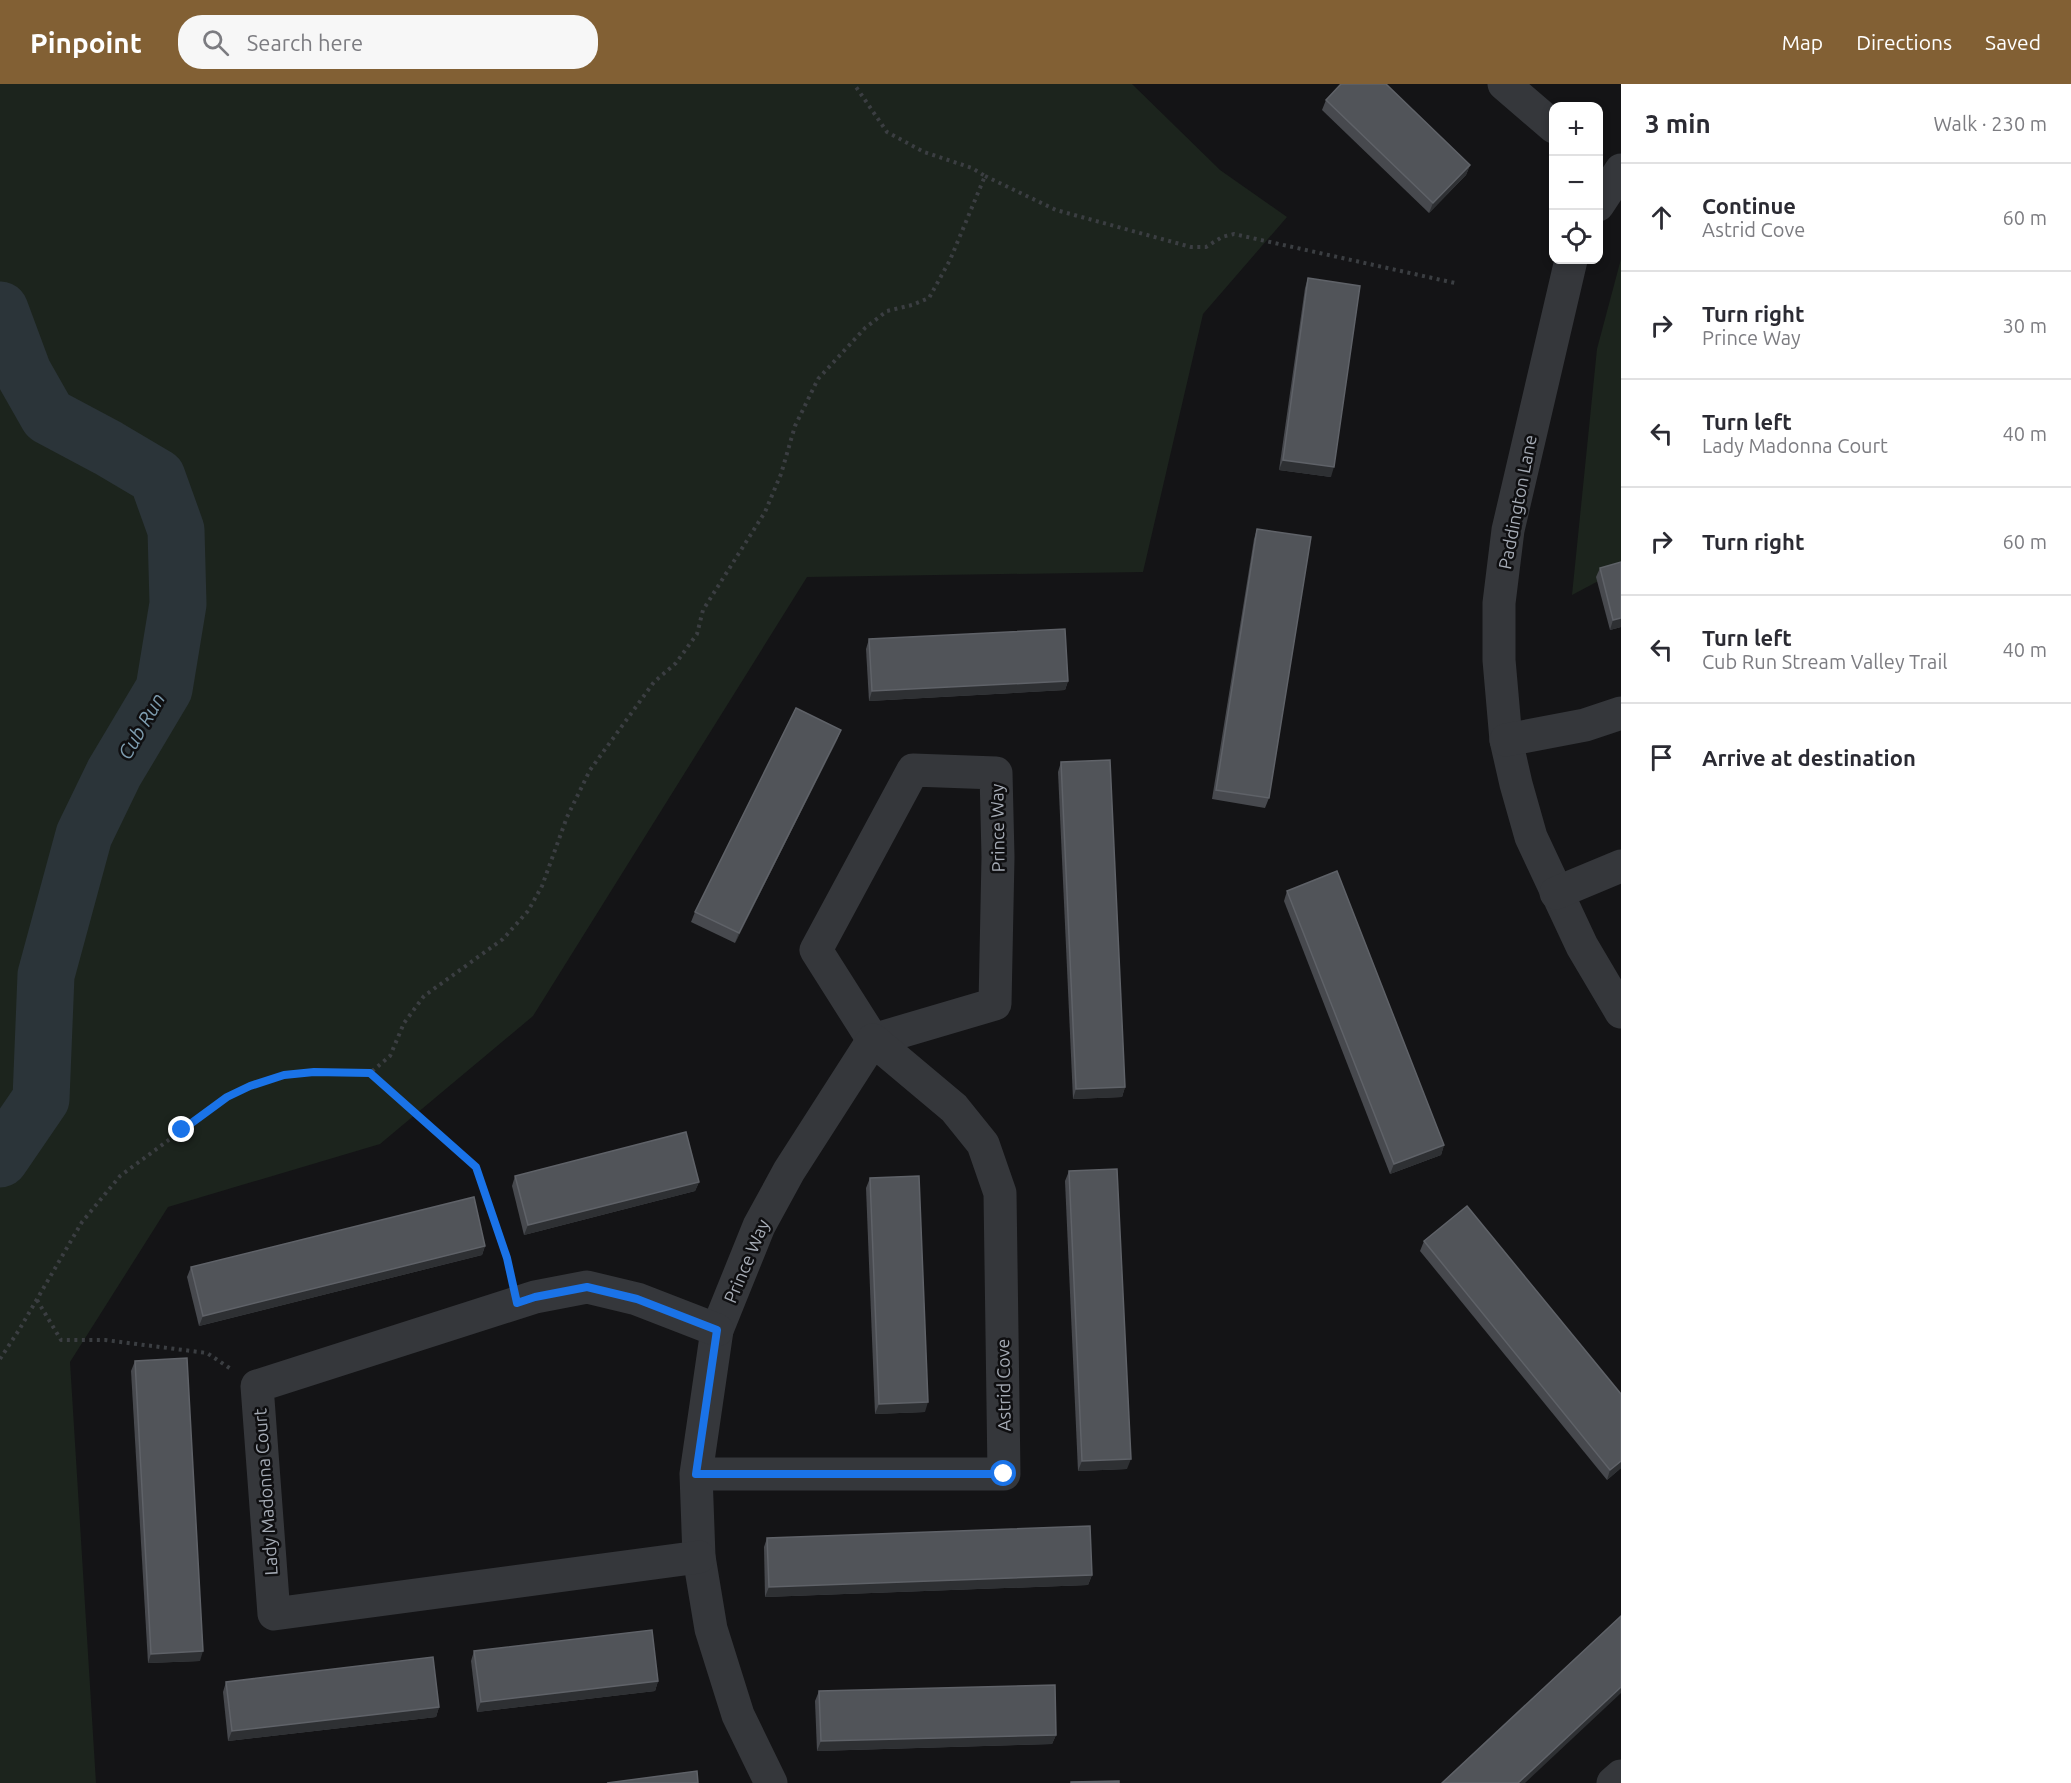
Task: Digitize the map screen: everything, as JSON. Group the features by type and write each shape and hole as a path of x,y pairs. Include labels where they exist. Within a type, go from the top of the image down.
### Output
{"street":[{"path":"1504,84 1549,123"},
{"name":"Paddington Lane","path":"1570,264 1508,530 1499,615 1499,660 1506,740 1531,837 1582,946 1621,1012"},
{"path":"1506,740 1585,725 1621,713"},
{"name":"Prince Way","path":"771,1783 738,1715 711,1629 699,1557 696,1474 717,1330 759,1226 789,1171 873,1040 995,1004 998,857 996,774 913,770 816,950 873,1040"},
{"path":"1557,893 1621,866"},
{"name":"Astrid Cove","path":"696,1474 1004,1474 1000,1192 983,1144 954,1108 873,1040"},
{"name":"Lady Madonna Court","path":"699,1557 274,1614 257,1386 535,1297 587,1287 637,1299 717,1330"},
{"path":"1613,1783 1621,1776"}],"path":[{"path":"854,84 887,132 924,152 972,168 1056,210 1191,246 1206,247 1222,237 1234,234 1455,283"},
{"path":"370,1073 390,1056 404,1023 424,996 504,939 528,911 542,886 567,817 590,770 654,682 676,663 697,634 703,610 765,512 781,474 795,426 818,379 865,328 887,311 912,305 929,297 950,260 985,176"},
{"path":"0,1359 82,1222 120,1176 227,1097 250,1086 284,1075 314,1072 370,1073 476,1167 507,1258 517,1303"},
{"path":"37,1300 61,1340 105,1340 207,1353 257,1386"}],"shaded area":[{"path":"0,84 1132,84 1220,170 1287,217 1203,314 1143,572 807,577 533,1016 380,1144 168,1207 70,1362 96,1783 0,1783"},
{"path":"1621,259 1621,569 1572,595 1597,349"}],"building":[{"path":"1341,84 1386,84 1470,165 1433,203 1326,100"},
{"path":"1308,278 1360,286 1334,467 1283,460"},
{"path":"1257,529 1311,537 1269,798 1216,790"},
{"path":"1621,562 1621,618 1613,620 1600,568"},
{"path":"1065,629 1068,681 872,691 869,639"},
{"path":"796,708 841,730 739,933 695,912"},
{"path":"1110,760 1125,1087 1076,1089 1061,762"},
{"path":"1337,871 1444,1145 1394,1164 1287,891"},
{"path":"686,1132 699,1182 528,1225 515,1176"},
{"path":"1117,1169 1131,1459 1082,1461 1069,1171"},
{"path":"919,1176 928,1402 879,1404 870,1178"},
{"path":"474,1197 485,1246 203,1316 191,1267"},
{"path":"1467,1206 1621,1394 1621,1461 1610,1470 1424,1241"},
{"path":"187,1358 203,1651 151,1654 135,1361"},
{"path":"1090,1526 1092,1575 769,1587 767,1538"},
{"path":"1621,1616 1621,1687 1518,1783 1442,1783"},
{"path":"652,1630 658,1681 481,1702 474,1651"},
{"path":"433,1657 439,1707 232,1731 226,1682"},
{"path":"1055,1685 1056,1735 821,1741 819,1691"},
{"path":"697,1771 698,1783 607,1783"},
{"path":"1119,1781 1119,1783 1071,1783 1071,1782"}],"waterway":[{"name":"Cub Run","path":"0,310 23,372 48,416 157,477 176,530 178,604 164,689 114,773 84,835 46,975 41,1099 0,1159"}],"route":[{"path":"182,1130 227,1097 250,1086 284,1075 314,1072 370,1073 476,1167 507,1258 517,1303 535,1297 587,1287 637,1299 717,1330 696,1474 1004,1474"}]}
